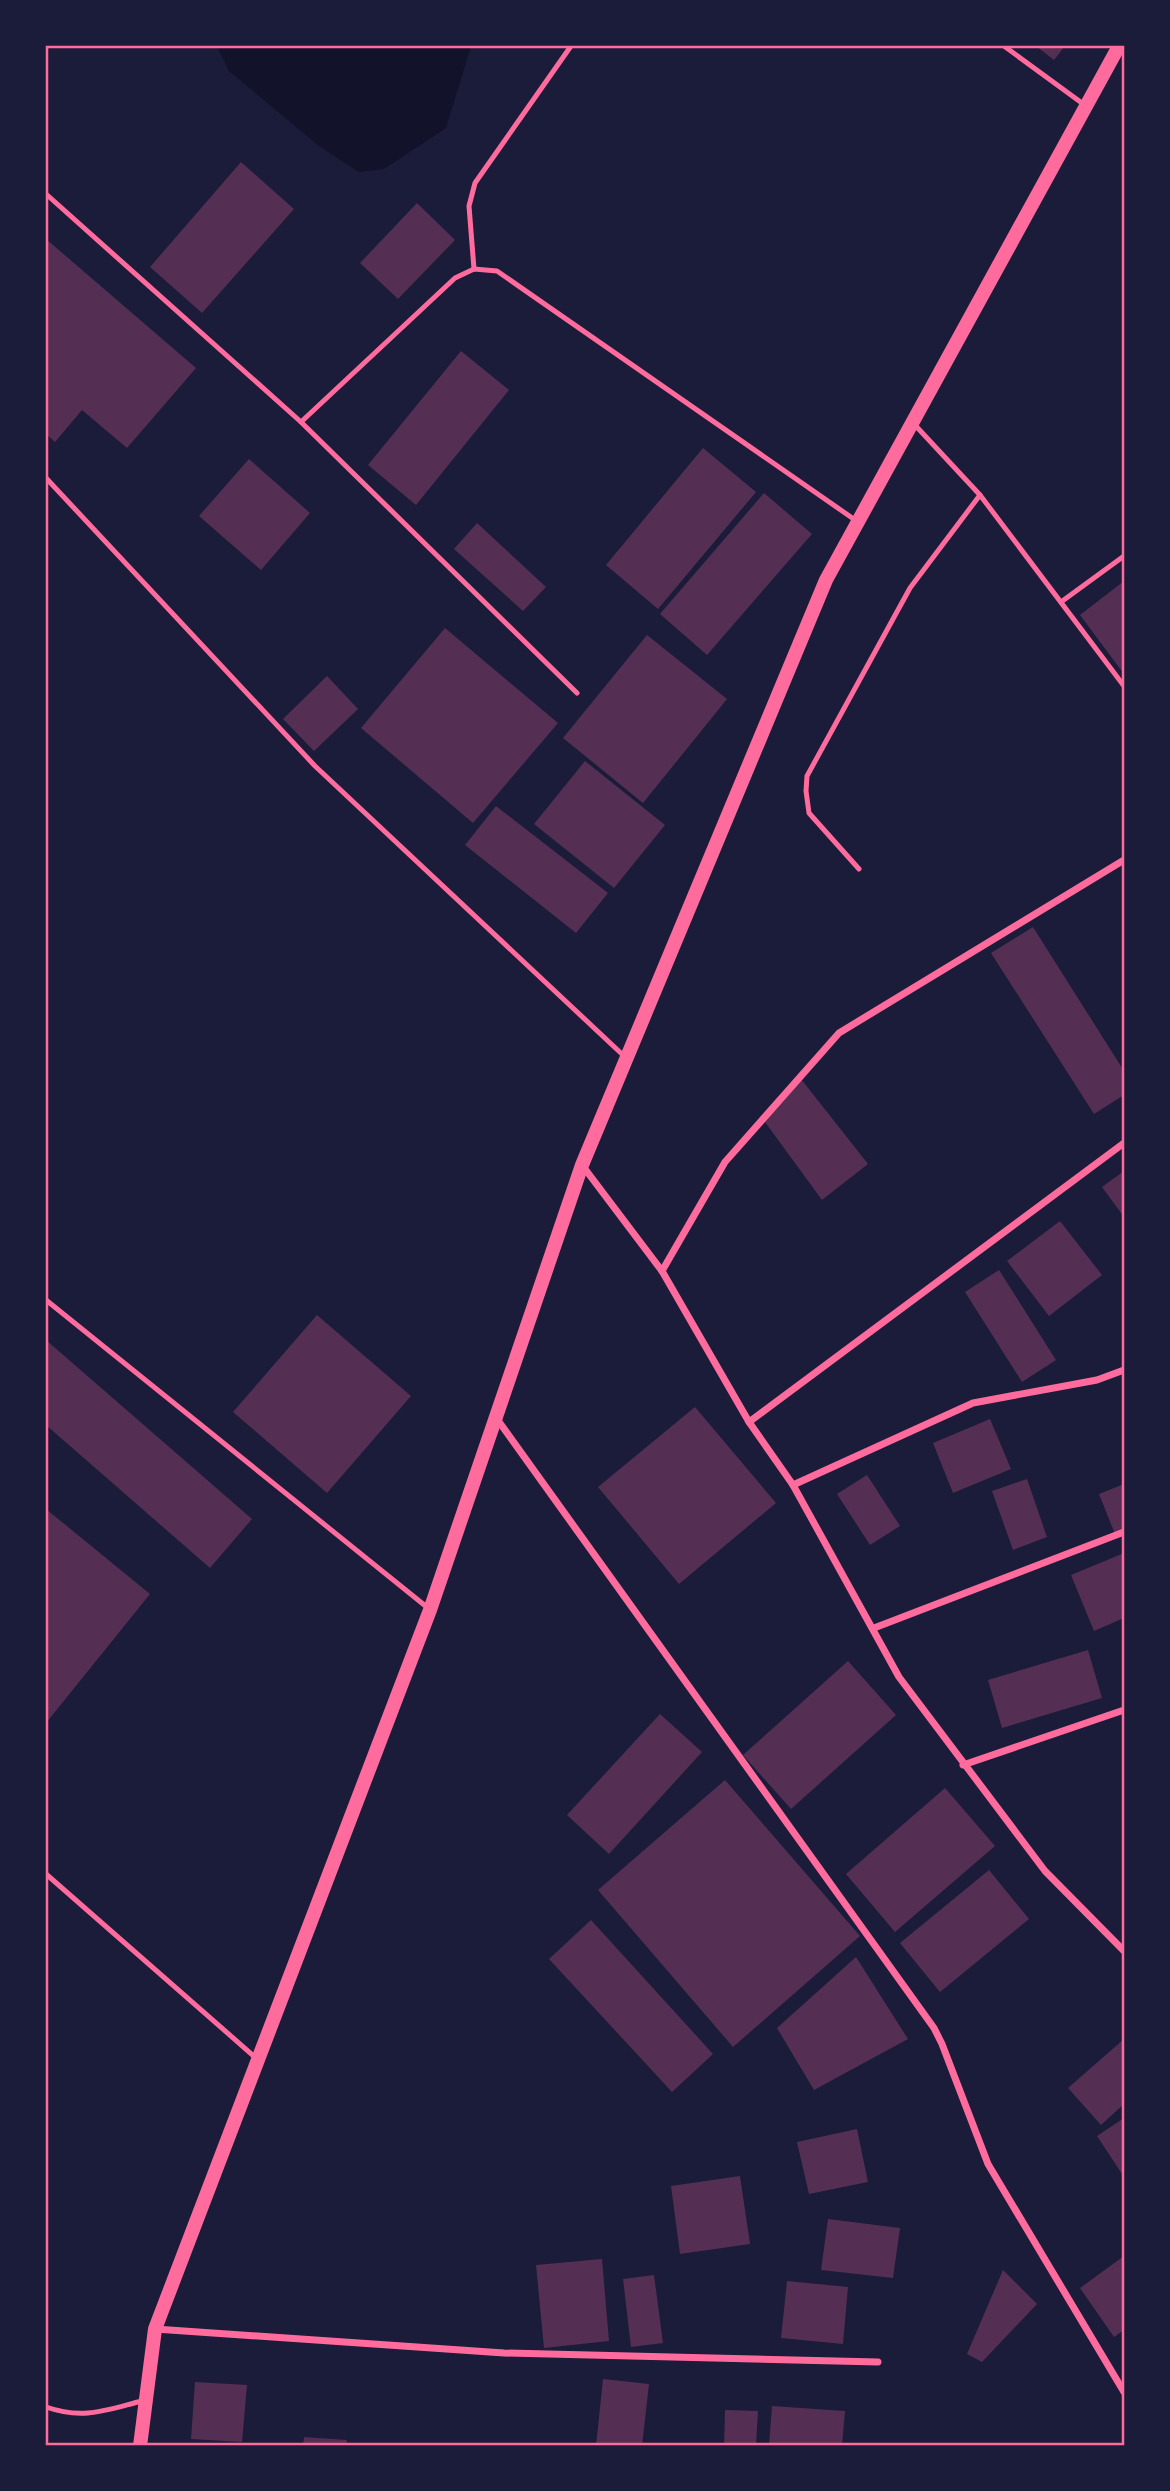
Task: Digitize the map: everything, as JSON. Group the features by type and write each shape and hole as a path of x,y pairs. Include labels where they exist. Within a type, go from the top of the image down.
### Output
{"main road":[{"path":"140,2445 155,2329 430,1610 582,1165 826,580 1119,46"}],"street":[{"path":"662,1271 725,1162 839,1033 1125,860"},
{"path":"749,1422 1125,1143"},
{"path":"582,1165 662,1271 749,1422 793,1485 898,1676 1045,1871 1124,1947"},
{"path":"793,1485 973,1403 1097,1380 1125,1370"},
{"path":"496,1417 934,2028 988,2164 1125,2392"},
{"path":"874,1628 1125,1532"},
{"path":"963,1765 1125,1710"},
{"path":"155,2329 504,2353 878,2362"}],"lane":[{"path":"474,269 469,206 475,183 571,46"},
{"path":"1004,46 1086,106"},
{"path":"46,194 301,422 578,693"},
{"path":"301,422 455,278 474,269 497,271 858,522"},
{"path":"912,422 980,495 1125,685"},
{"path":"46,478 315,766 626,1058"},
{"path":"859,869 809,813 807,776 910,588 980,495"},
{"path":"1061,602 1125,556"},
{"path":"46,1300 430,1610"},
{"path":"46,1874 258,2060"},
{"path":"46,2407 59,2412 85,2415 146,2400"}],"shaded area":[{"path":"217,46 471,46 446,128 384,169 359,172 319,146 229,71"}],"building":[{"path":"1036,46 1065,46 1054,60"},
{"path":"241,162 294,209 202,313 150,267"},
{"path":"417,203 455,240 398,299 360,263"},
{"path":"46,239 196,368 127,448 82,410 55,442 46,434"},
{"path":"461,351 509,390 416,505 368,465"},
{"path":"703,448 756,492 658,609 606,565"},
{"path":"249,459 310,513 261,570 199,516"},
{"path":"764,493 812,534 707,655 660,614"},
{"path":"477,523 546,587 523,611 454,549"},
{"path":"1124,581 1124,674 1080,615"},
{"path":"445,628 558,723 473,823 361,728"},
{"path":"647,635 727,699 643,803 563,738"},
{"path":"327,676 358,709 314,751 283,719"},
{"path":"585,761 665,825 614,888 534,824"},
{"path":"496,806 608,893 576,933 465,845"},
{"path":"1033,927 1124,1071 1124,1095 1094,1114 991,953"},
{"path":"801,1079 868,1164 822,1200 765,1122"},
{"path":"1124,1171 1124,1217 1102,1187"},
{"path":"1060,1221 1102,1275 1049,1316 1007,1261"},
{"path":"999,1270 1056,1360 1022,1382 965,1292"},
{"path":"317,1315 411,1396 327,1493 233,1412"},
{"path":"46,1340 252,1519 210,1568 46,1425"},
{"path":"695,1407 776,1503 679,1584 598,1487"},
{"path":"990,1419 1011,1469 953,1493 933,1443"},
{"path":"867,1475 900,1526 870,1545 837,1494"},
{"path":"1027,1479 1047,1537 1013,1550 992,1491"},
{"path":"1124,1484 1124,1530 1115,1534 1099,1494"},
{"path":"46,1509 150,1594 46,1723"},
{"path":"1124,1553 1124,1618 1094,1631 1071,1575"},
{"path":"1088,1650 1102,1698 1002,1728 988,1680"},
{"path":"848,1661 896,1715 791,1809 743,1755"},
{"path":"660,1714 702,1752 609,1854 567,1815"},
{"path":"725,1780 860,1936 733,2047 598,1890"},
{"path":"945,1788 995,1846 895,1932 846,1874"},
{"path":"989,1870 1029,1919 940,1992 900,1943"},
{"path":"591,1920 713,2054 672,2092 549,1959"},
{"path":"856,1957 908,2039 814,2090 777,2028"},
{"path":"1124,2039 1124,2104 1101,2125 1068,2088"},
{"path":"1124,2118 1124,2177 1097,2136"},
{"path":"857,2129 868,2182 809,2194 797,2142"},
{"path":"740,2176 750,2244 680,2254 671,2186"},
{"path":"828,2219 900,2228 893,2278 821,2270"},
{"path":"1124,2256 1124,2330 1114,2337 1080,2288"},
{"path":"602,2259 609,2341 544,2348 536,2265"},
{"path":"1003,2270 1037,2304 982,2362 967,2354"},
{"path":"654,2275 663,2343 631,2347 623,2279"},
{"path":"787,2281 848,2287 843,2344 781,2338"},
{"path":"603,2379 649,2384 642,2446 596,2446"},
{"path":"195,2382 247,2385 242,2442 191,2439"},
{"path":"772,2406 845,2411 842,2446 769,2446"},
{"path":"725,2410 758,2411 756,2446 724,2446"},
{"path":"304,2437 347,2440 346,2446 303,2446"}]}
